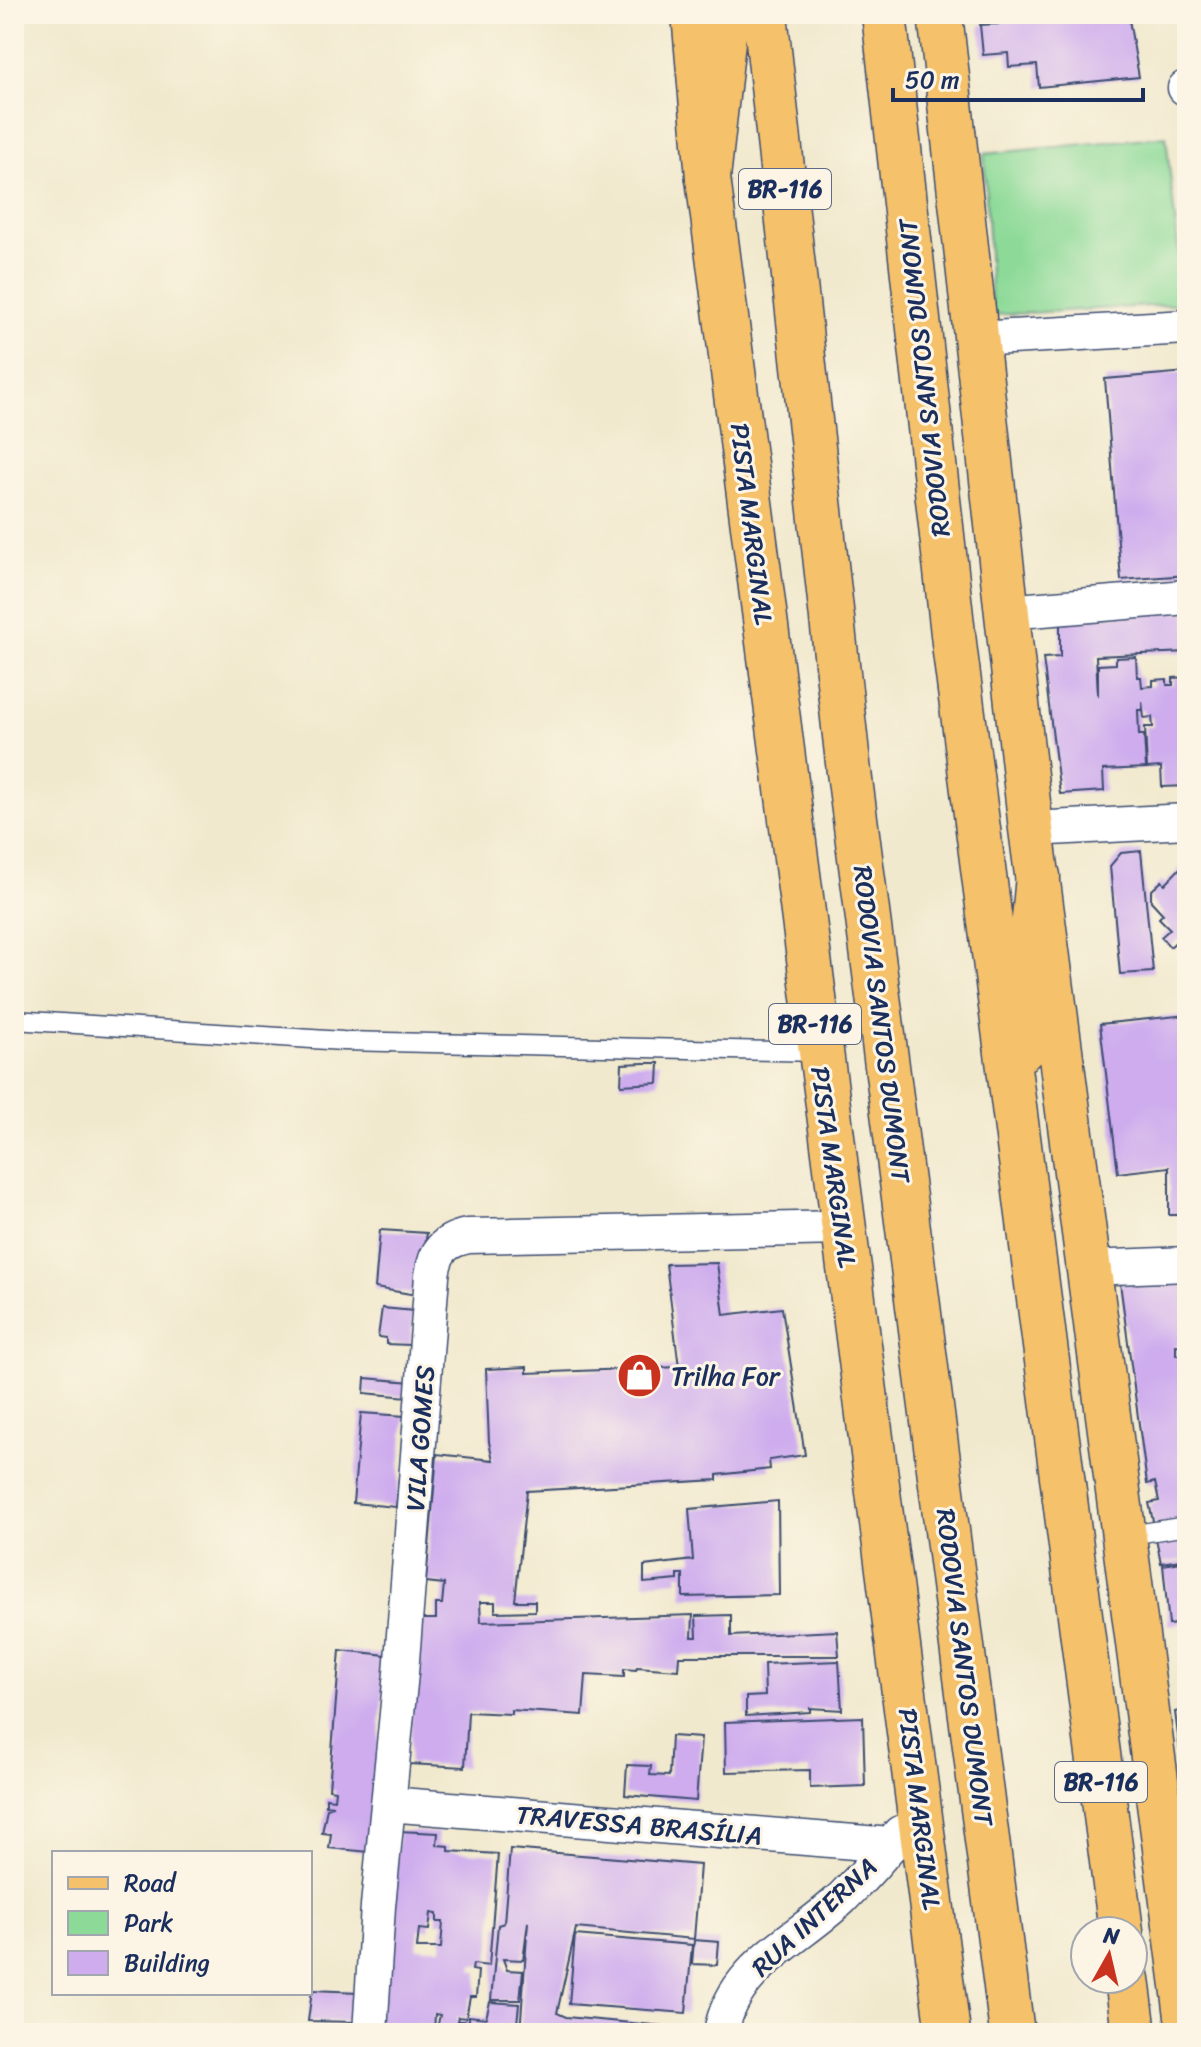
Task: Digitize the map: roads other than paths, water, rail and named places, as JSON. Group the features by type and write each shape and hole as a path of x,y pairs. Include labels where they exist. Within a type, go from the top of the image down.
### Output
{"main road":[{"name":"PISTA MARGINAL","path":"694,14 708,178 948,2033"},
{"path":"708,178 726,14"},
{"name":"RODOVIA SANTOS DUMONT","path":"765,14 849,772 1012,2033"},
{"name":"RODOVIA SANTOS DUMONT","path":"884,14 957,668 1119,1915"},
{"name":"BR-116","path":"940,14 1031,829 1123,1536 1172,1806 1187,2016"},
{"path":"1015,1131 1038,876"},
{"path":"1129,1995 1134,2033"}],"street":[{"path":"975,339 1187,327"},
{"path":"1006,612 1187,597"},
{"path":"1031,829 1187,821"},
{"name":"VILA GOMES","path":"370,2033 432,1276 438,1253 453,1239 468,1236 842,1228"},
{"path":"1089,1268 1187,1264"},
{"name":"TRAVESSA BRASÍLIA","path":"388,1804 891,1845"},
{"name":"RUA INTERNA","path":"721,2033 735,1993 751,1971 841,1898 891,1845 920,1808"}],"lane":[{"path":"14,1020 343,1041 766,1054 819,1052"},
{"path":"1123,1536 1187,1526"}],"place":[{"name":"Trilha For","path":"640,1376"}]}
